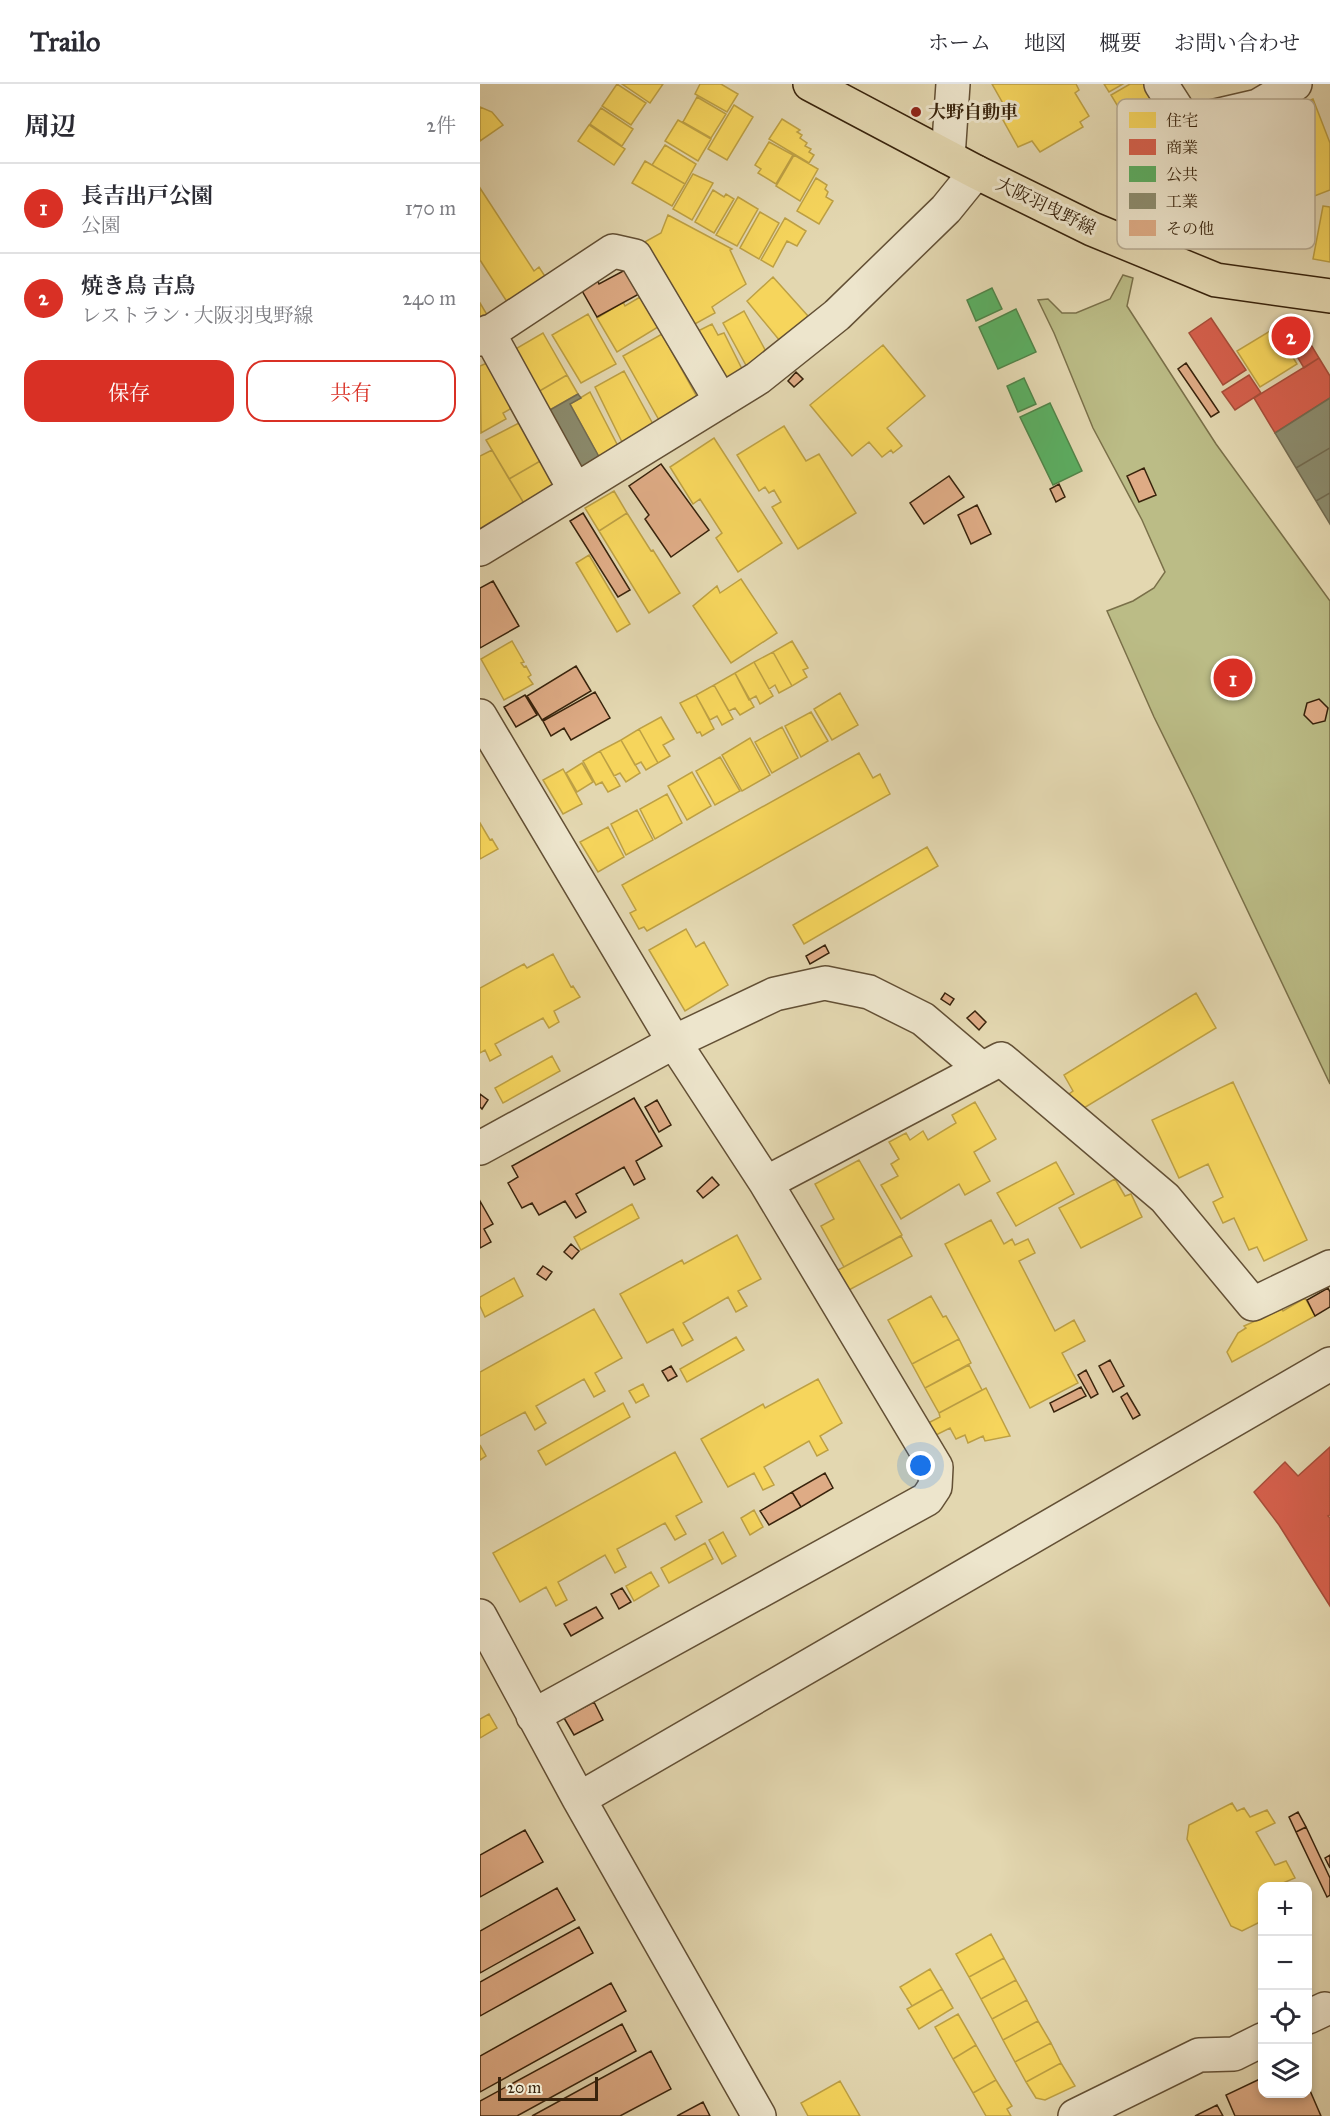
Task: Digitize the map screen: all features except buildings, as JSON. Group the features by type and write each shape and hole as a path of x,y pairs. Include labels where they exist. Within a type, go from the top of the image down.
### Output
{"main road":[{"name":"大阪羽曳野線","path":"810,84 976,172 1117,240"},
{"name":"大阪羽曳野線","path":"1139,249 1216,280 1330,296"}],"street":[{"path":"948,157 953,84"},
{"path":"1161,84 1171,99"},
{"path":"1270,99 1295,84"},
{"path":"480,549 758,378 837,315 946,209 976,172"},
{"path":"575,490 484,335 613,250 635,256 720,400"},
{"path":"480,716 674,1042 766,1183 936,1467 935,1487 927,1499 533,1716"},
{"path":"480,1148 674,1042 775,994 825,983 869,992 923,1019 982,1069"},
{"path":"766,1183 1001,1059 1165,1198 1253,1304 1330,1267"},
{"path":"579,1799 1330,1364"},
{"path":"480,1616 579,1799 759,2116"},
{"path":"1075,2116 1199,2055 1234,2054 1258,2042"}],"green space":[{"path":"1123,275 1133,278 1127,306 1216,444 1330,601 1330,1084 1154,717 1107,611 1133,601 1154,588 1165,572 1142,520 1093,428 1038,300 1048,299 1062,313 1076,313 1110,299"}],"place":[{"name":"大野自動車","path":"916,112"},
{"name":"焼き鳥 吉鳥","path":"1291,336"},
{"name":"長吉出戸公園","path":"1233,678"}]}
